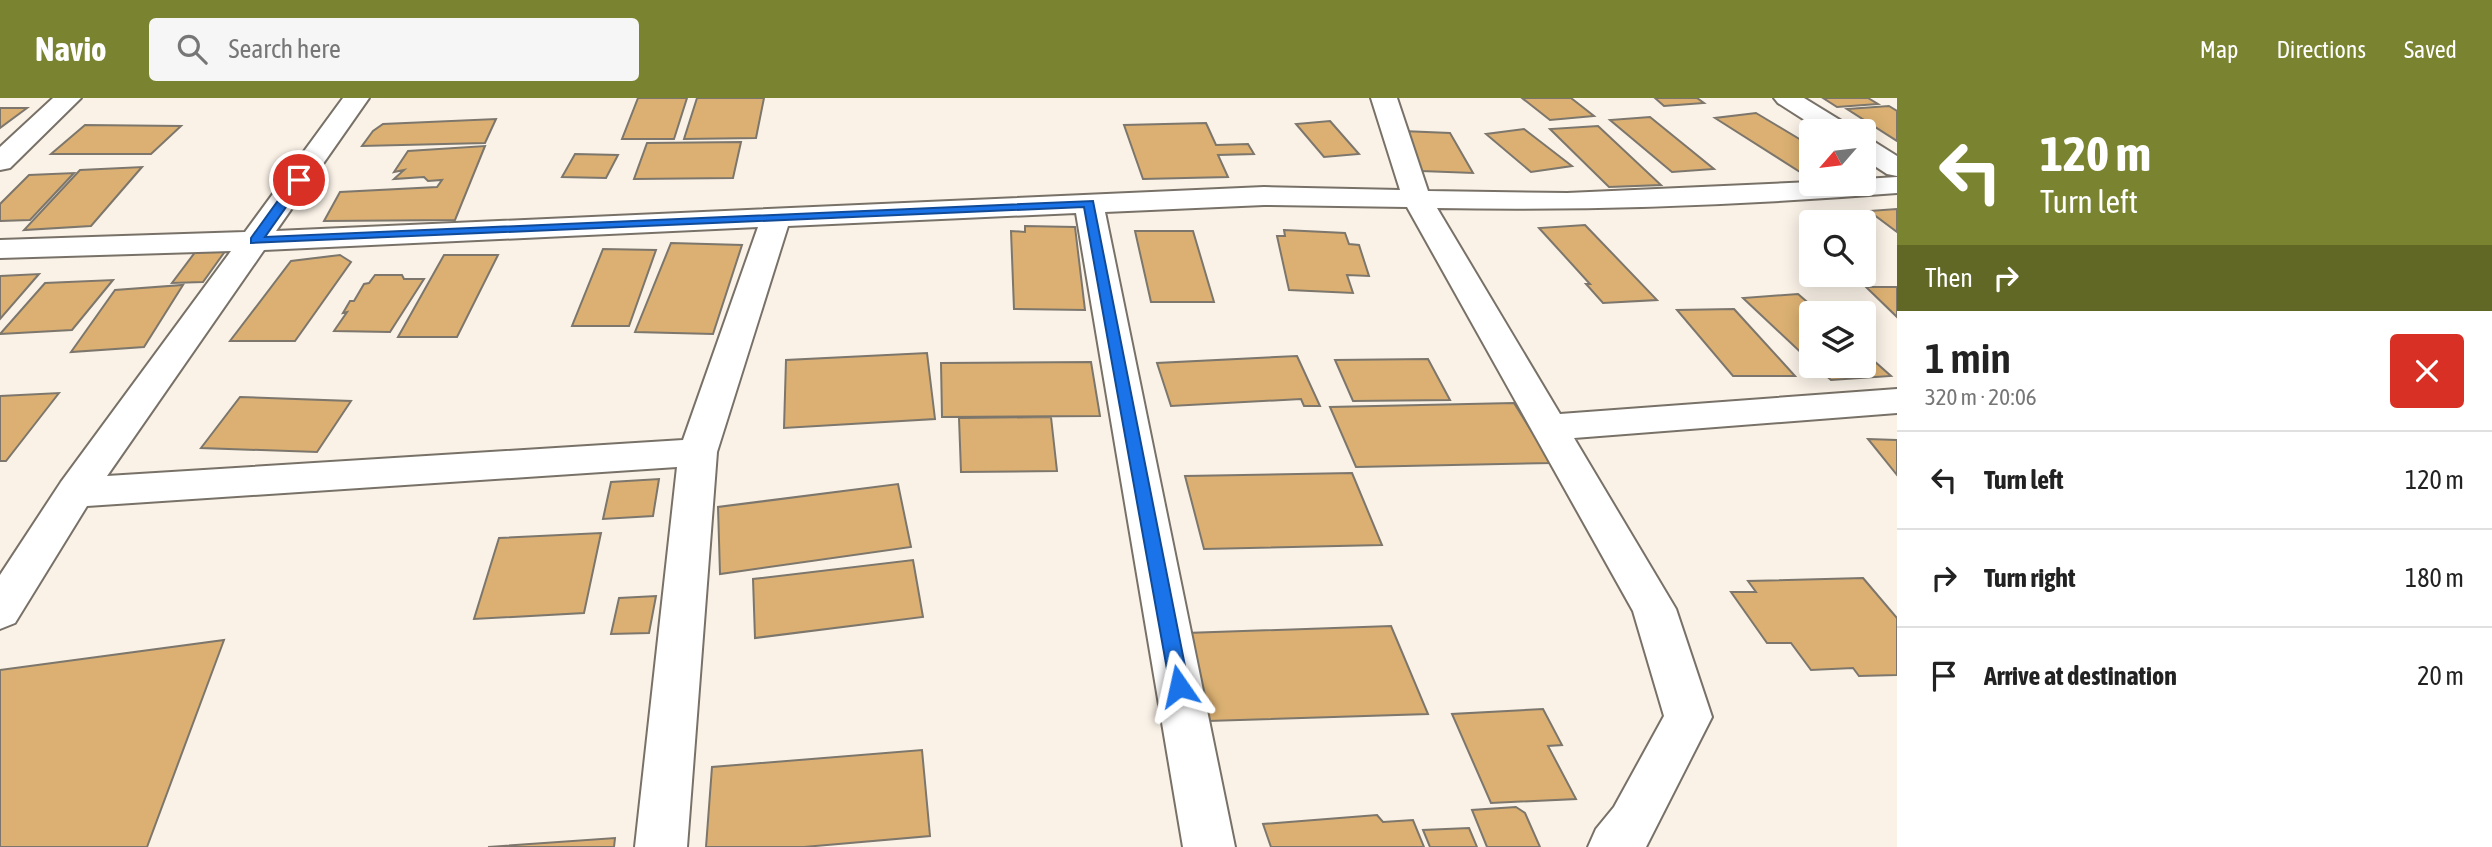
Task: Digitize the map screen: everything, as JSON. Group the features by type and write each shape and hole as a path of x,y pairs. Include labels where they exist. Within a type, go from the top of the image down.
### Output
{"street":[{"path":"0,162 68,98"},
{"path":"0,611 75,492 356,98"},
{"path":"1384,98 1417,199 1654,609 1688,717 1632,824 1614,847"},
{"path":"1787,98 1820,119"},
{"path":"1876,155 1897,168"},
{"path":"0,249 256,241 1264,196 1567,202 1897,185"},
{"path":"1089,204 1209,847"},
{"path":"661,847 698,452 777,216"},
{"path":"1549,427 1897,401"},
{"path":"75,492 698,452"}],"building":[{"path":"638,98 687,98 674,139 622,139"},
{"path":"697,98 764,98 756,138 684,139"},
{"path":"1522,98 1571,98 1594,116 1550,120"},
{"path":"1655,98 1697,98 1704,103 1664,106"},
{"path":"1823,98 1868,98 1878,104 1837,107"},
{"path":"1889,106 1897,111 1897,141 1876,128 1876,119 1863,119 1847,109"},
{"path":"0,108 27,108 0,128"},
{"path":"1756,113 1799,139 1799,171 1715,118"},
{"path":"1650,117 1714,169 1672,172 1610,120"},
{"path":"496,119 485,143 362,146 373,131 383,124"},
{"path":"1330,121 1359,154 1324,157 1296,124"},
{"path":"1206,123 1216,145 1248,144 1254,154 1218,155 1228,177 1143,179 1124,125"},
{"path":"85,125 181,126 151,154 51,154"},
{"path":"1598,126 1661,185 1609,187 1550,129"},
{"path":"1524,129 1572,166 1531,172 1486,134"},
{"path":"1402,131 1450,133 1473,173 1421,171"},
{"path":"741,142 733,178 634,179 647,143"},
{"path":"485,146 455,220 324,221 340,192 437,187 442,180 428,181 424,177 394,179 404,170 394,172 408,151"},
{"path":"575,154 618,155 606,178 562,177"},
{"path":"142,167 91,226 24,230 80,170"},
{"path":"74,173 30,220 0,221 0,204 29,175"},
{"path":"1897,209 1897,232 1876,216 1876,210"},
{"path":"1585,225 1657,300 1603,303 1586,284 1590,284 1539,228"},
{"path":"1025,226 1075,227 1085,310 1014,309 1011,231 1025,232"},
{"path":"1284,230 1345,233 1349,244 1359,245 1369,276 1347,275 1353,293 1289,290 1277,236 1285,236"},
{"path":"1135,231 1193,231 1214,302 1151,302"},
{"path":"671,243 742,245 713,334 635,332"},
{"path":"603,249 656,250 629,326 572,326"},
{"path":"226,250 203,282 172,283 196,251"},
{"path":"340,255 351,262 295,341 230,341 291,261"},
{"path":"444,255 498,255 457,337 398,337"},
{"path":"39,274 0,319 0,276"},
{"path":"375,275 402,275 404,279 424,279 390,332 334,331 347,312 343,313 350,301 354,301 364,284 369,283"},
{"path":"113,280 72,330 0,334 45,283"},
{"path":"183,285 144,347 71,352 115,290"},
{"path":"1866,287 1897,287 1897,317"},
{"path":"1798,294 1806,301 1799,301 1799,351 1743,298"},
{"path":"1734,309 1795,376 1733,376 1677,310"},
{"path":"927,353 935,419 784,428 786,360"},
{"path":"1297,356 1320,406 1304,406 1301,399 1171,406 1157,363"},
{"path":"1428,359 1450,400 1353,401 1335,360"},
{"path":"1091,362 1100,416 942,417 941,363"},
{"path":"1876,363 1891,376 1876,377"},
{"path":"1829,378 1861,378 1831,380"},
{"path":"59,393 6,461 0,461 0,396"},
{"path":"240,397 351,401 317,452 201,448"},
{"path":"1514,403 1551,463 1356,467 1330,407"},
{"path":"1051,417 1057,471 961,472 959,418"},
{"path":"1868,439 1897,440 1897,475"},
{"path":"1352,473 1382,545 1204,549 1185,476"},
{"path":"659,479 653,516 603,519 611,482"},
{"path":"898,484 911,547 720,574 718,507"},
{"path":"601,533 584,613 474,619 499,538"},
{"path":"913,560 923,617 755,638 753,579"},
{"path":"1863,578 1897,618 1897,675 1859,676 1853,668 1811,670 1791,643 1767,643 1731,592 1756,592 1748,581"},
{"path":"656,596 649,633 611,634 619,598"},
{"path":"1391,626 1428,714 1208,721 1186,633"},
{"path":"224,640 147,847 0,847 0,670"},
{"path":"1543,709 1562,745 1548,746 1576,799 1491,803 1452,714"},
{"path":"922,750 930,836 804,847 706,847 712,767"},
{"path":"1516,807 1525,813 1540,847 1487,847 1472,810"},
{"path":"1377,815 1383,822 1413,820 1424,847 1271,847 1263,824"},
{"path":"1469,828 1477,847 1430,847 1423,830"},
{"path":"615,838 614,847 488,847"}],"route":[{"path":"299,180 256,241 1089,204 1179,686"}]}
